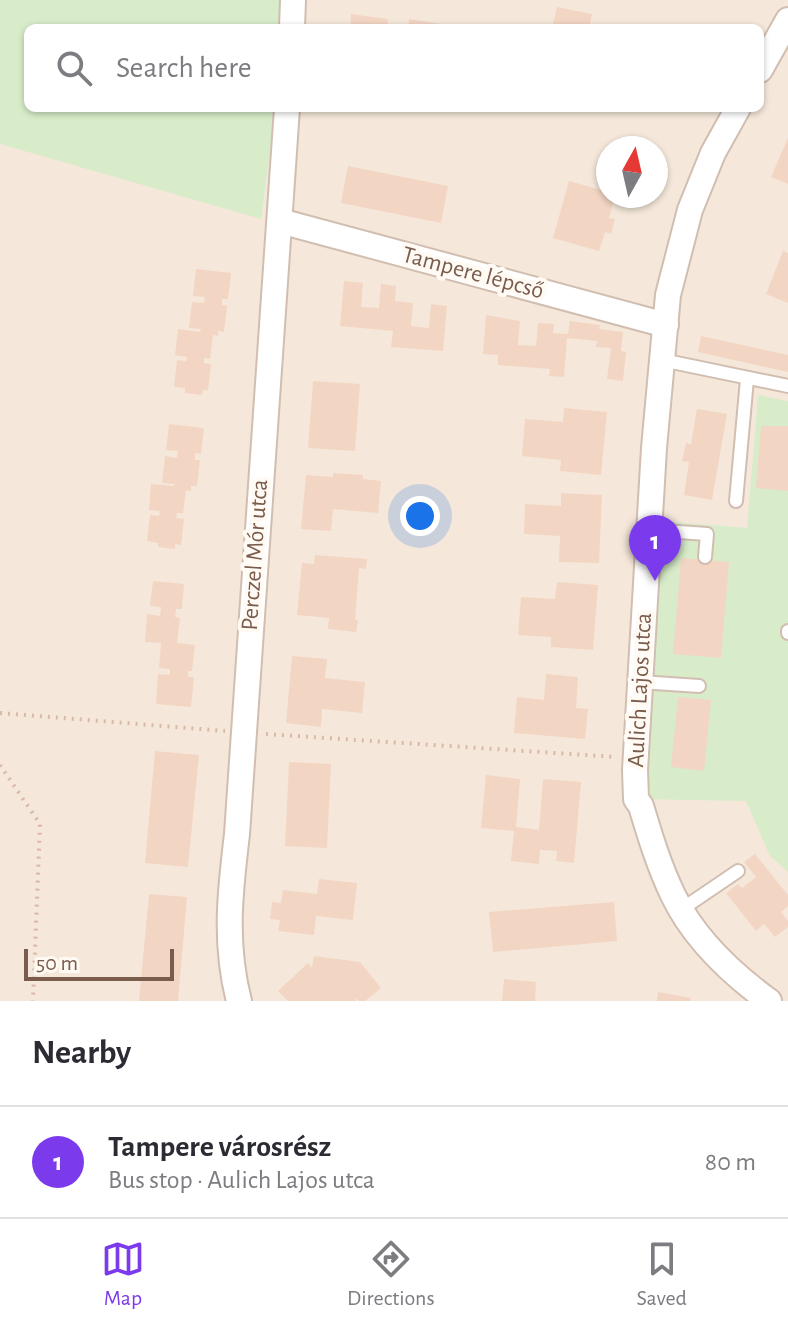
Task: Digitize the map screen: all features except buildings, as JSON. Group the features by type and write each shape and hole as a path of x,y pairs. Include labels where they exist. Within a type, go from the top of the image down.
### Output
{"street":[{"path":"292,24 293,0"},
{"path":"764,63 788,20"},
{"name":"Perczel Mór utca","path":"239,1001 229,947 229,898 244,732 287,112"},
{"name":"Aulich Lajos utca","path":"736,112 713,153 690,210 668,295 635,758 636,799 682,909 703,940 747,985 769,1001"},
{"name":"Tampere lépcső","path":"280,221 666,325"}],"lane":[{"path":"662,360 788,386"},
{"path":"736,501 747,379"},
{"path":"650,530 707,534 705,557"},
{"path":"640,682 699,686"},
{"path":"682,909 738,871"}],"path":[{"path":"0,713 635,758"},
{"path":"0,765 40,824 33,1001"}],"shaded area":[{"path":"0,0 788,0 788,1001 0,1001"}],"green space":[{"path":"0,0 290,0 287,24 24,24 24,112 275,112 261,219 0,144"},
{"path":"758,395 788,401 788,872 770,856 746,801 636,799 650,520 747,528"}],"place":[{"name":"Tampere városrész","path":"655,581"}]}
